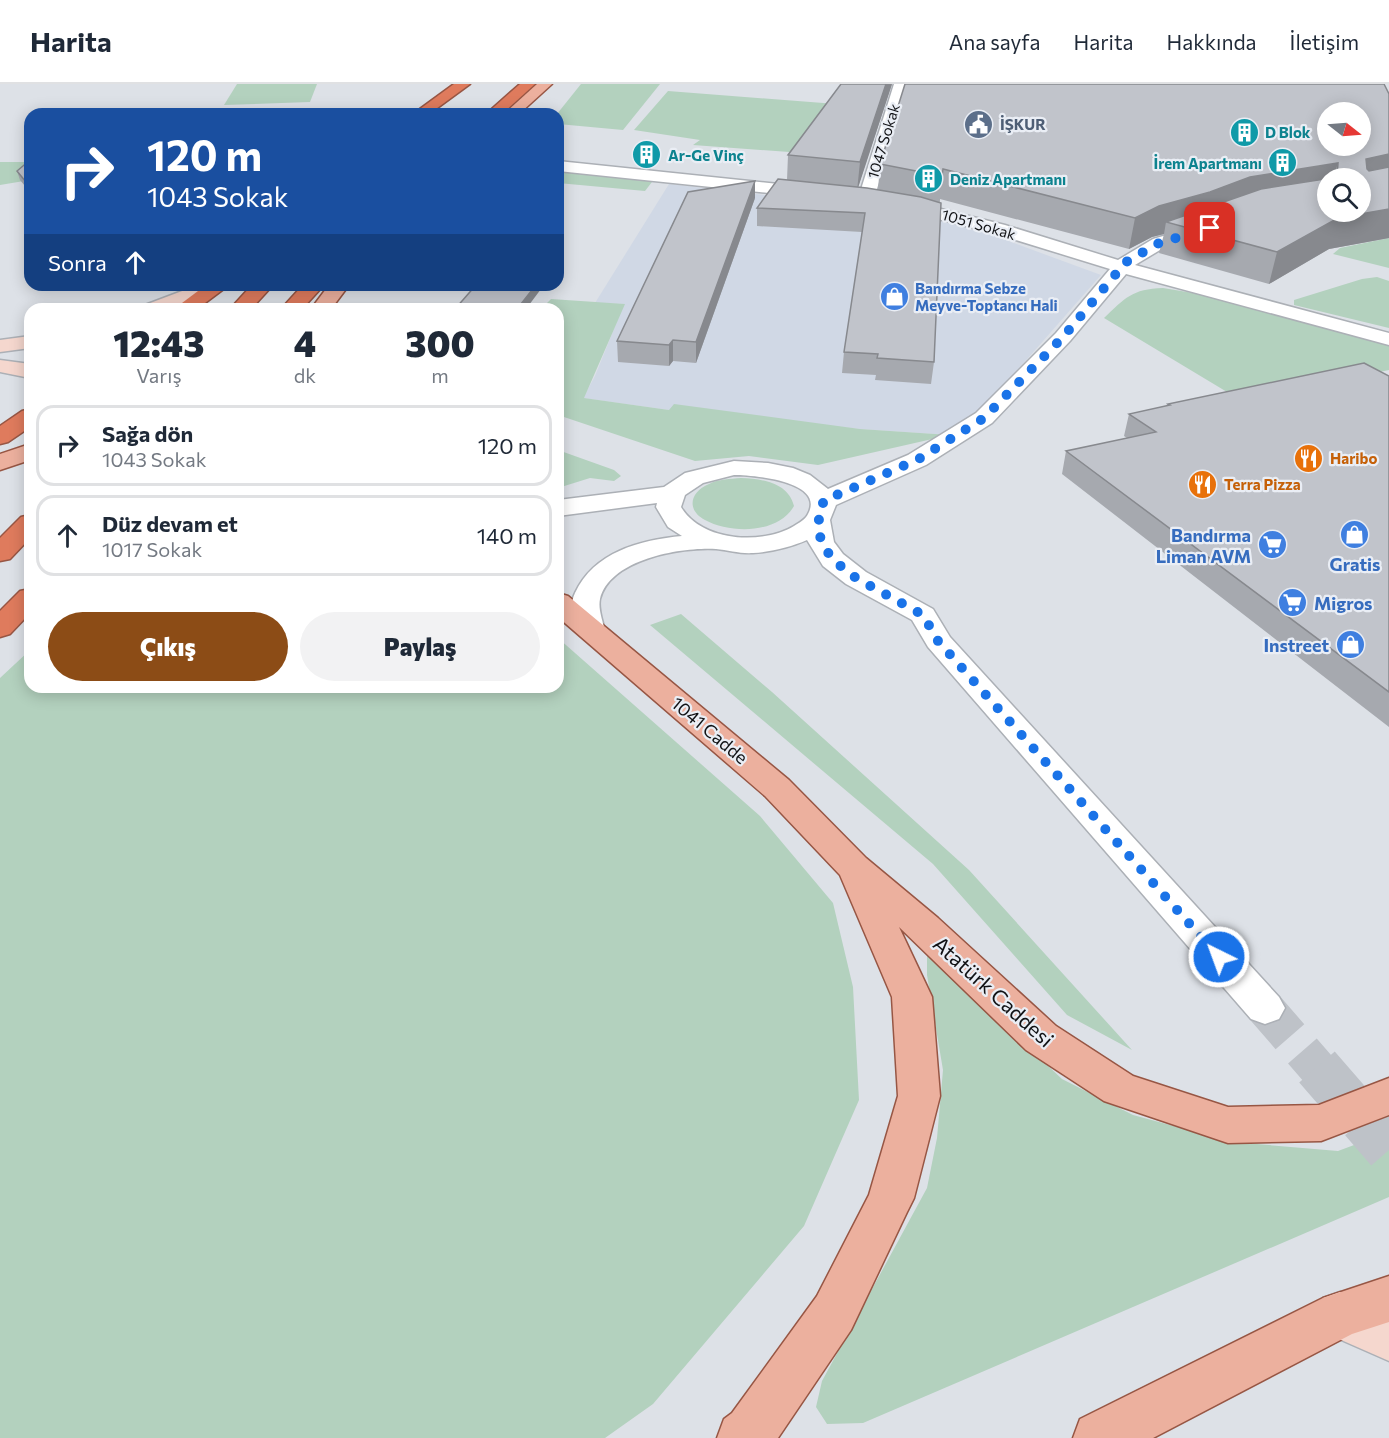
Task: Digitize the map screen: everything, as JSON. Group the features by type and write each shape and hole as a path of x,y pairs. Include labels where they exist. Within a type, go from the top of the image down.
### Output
{"highway":[{"path":"429,108 463,84"},
{"path":"500,108 528,84"},
{"path":"192,303 209,291"},
{"path":"246,303 257,291"},
{"path":"297,303 308,291"},
{"path":"0,437 24,420"},
{"path":"0,553 24,530"},
{"path":"0,628 24,603"}],"main road":[{"path":"519,108 545,84"},
{"path":"0,463 24,453"},
{"name":"1041 Cadde","path":"564,607 777,788 853,867"},
{"path":"743,1438 751,1432 834,1313 891,1198 919,1096 912,997 853,867"},
{"name":"Atatürk Caddesi","path":"853,867 925,928 1041,1038 1119,1089 1228,1125 1321,1123 1389,1096"},
{"path":"1099,1438 1340,1315 1389,1299"}],"street":[{"name":"1047 Sokak","path":"860,198 901,84"},
{"path":"564,167 831,195"},
{"name":"1051 Sokak","path":"860,198 922,208 1122,267 1389,339"},
{"path":"917,460 835,470 742,468 710,471 689,479 672,494 668,502 670,515 681,527 700,537 716,541 752,546 778,543 800,536 820,511 917,460 984,418 1063,337 1122,267 1161,260 1187,251 1211,236 1215,226"},
{"path":"168,303 201,291"},
{"path":"0,346 24,343"},
{"path":"0,366 24,370"},
{"path":"767,470 800,479 815,489 820,511 821,542 833,560 856,578 923,615 938,641 1265,1008"},
{"path":"564,507 672,494"},
{"path":"589,627 585,600 600,575 630,555 650,548 716,541"},
{"path":"1340,1315 1389,1337"}],"shaded area":[{"name":"Bandırma Sebze Meyve-Toptancı Hali","path":"669,184 904,211 992,235 1101,275 993,398 950,435 860,429 669,410 583,398 595,376 624,304 595,303"}],"green space":[{"path":"237,84 317,84 310,102 224,105"},
{"path":"581,84 660,84 623,130 564,125 564,108 562,108"},
{"path":"668,91 875,107 803,153 693,145 700,140 634,130"},
{"path":"0,162 24,162 24,181 0,185"},
{"path":"564,169 655,178 645,191 564,184"},
{"path":"1389,238 1389,268 1333,254 1340,248"},
{"path":"1377,277 1389,281 1389,328 1294,305 1294,300 1362,279"},
{"path":"1163,288 1211,296 1389,346 1389,370 1242,401 1104,318 1130,296 1144,290"},
{"path":"551,299 625,304 584,398 669,410 674,404 860,429 950,435 818,465 749,456 695,461 564,417 564,303 547,303"},
{"path":"564,452 614,470 621,476 614,481 590,478 564,486"},
{"path":"741,478 773,483 786,492 794,506 777,522 753,529 728,528 716,525 699,516 693,506 693,501 694,496 703,487 717,481"},
{"path":"681,614 772,692 969,870 1132,1050 1067,1015 933,864 650,625"},
{"path":"564,643 760,816 833,903 853,987 859,1100 804,1226 653,1404 605,1438 0,1438 0,678 24,656 24,693 564,693"},
{"path":"927,952 1062,1079 1133,1115 1233,1142 1338,1151 1389,1132 1389,1197 863,1423 827,1424 816,1407 822,1381 927,1188 937,1138 943,1070 927,975"}],"building":[{"path":"841,84 886,84 860,162 788,155"},
{"path":"905,84 1384,84 1389,94 1389,154 1366,159 1367,168 1338,168 1338,163 1250,177 1210,192 1159,206 1135,218 943,169 942,176 880,164"},
{"path":"24,165 24,180 17,171"},
{"path":"1389,167 1389,209 1371,212 1371,171"},
{"path":"778,179 867,188 921,197 941,203 934,362 877,358 878,354 844,352 865,213 757,208"},
{"path":"1317,180 1317,222 1331,222 1277,252 1166,222 1261,189"},
{"path":"755,181 696,342 673,340 669,345 617,341 688,192"},
{"path":"471,291 531,291 522,303 460,303"},
{"name":"Bandırma Liman AVM","path":"1364,363 1389,376 1389,692 1066,451 1156,432 1129,414"}],"tunnel":[{"path":"1265,1008 1318,1069"},
{"path":"1317,1067 1389,1150"}],"place":[{"name":"İŞKUR","path":"979,124"},
{"name":"D Blok","path":"1244,132"},
{"name":"Ar-Ge Vinç","path":"647,155"},
{"name":"İrem Apartmanı","path":"1283,163"},
{"name":"Deniz Apartmanı","path":"929,179"},
{"name":"Bandırma Sebze Meyve-Toptancı Hali","path":"894,297"},
{"name":"Haribo","path":"1309,458"},
{"name":"Terra Pizza","path":"1203,484"},
{"name":"Gratis","path":"1355,535"},
{"name":"Bandırma Liman AVM","path":"1272,545"},
{"name":"Migros","path":"1293,603"},
{"name":"Instreet","path":"1350,645"}],"route":[{"path":"1210,228 1189,232 1159,243 1132,257 1063,337 984,418 917,460 823,501 823,514 818,521 821,542 833,560 856,578 923,615 938,641 1219,957"}]}
